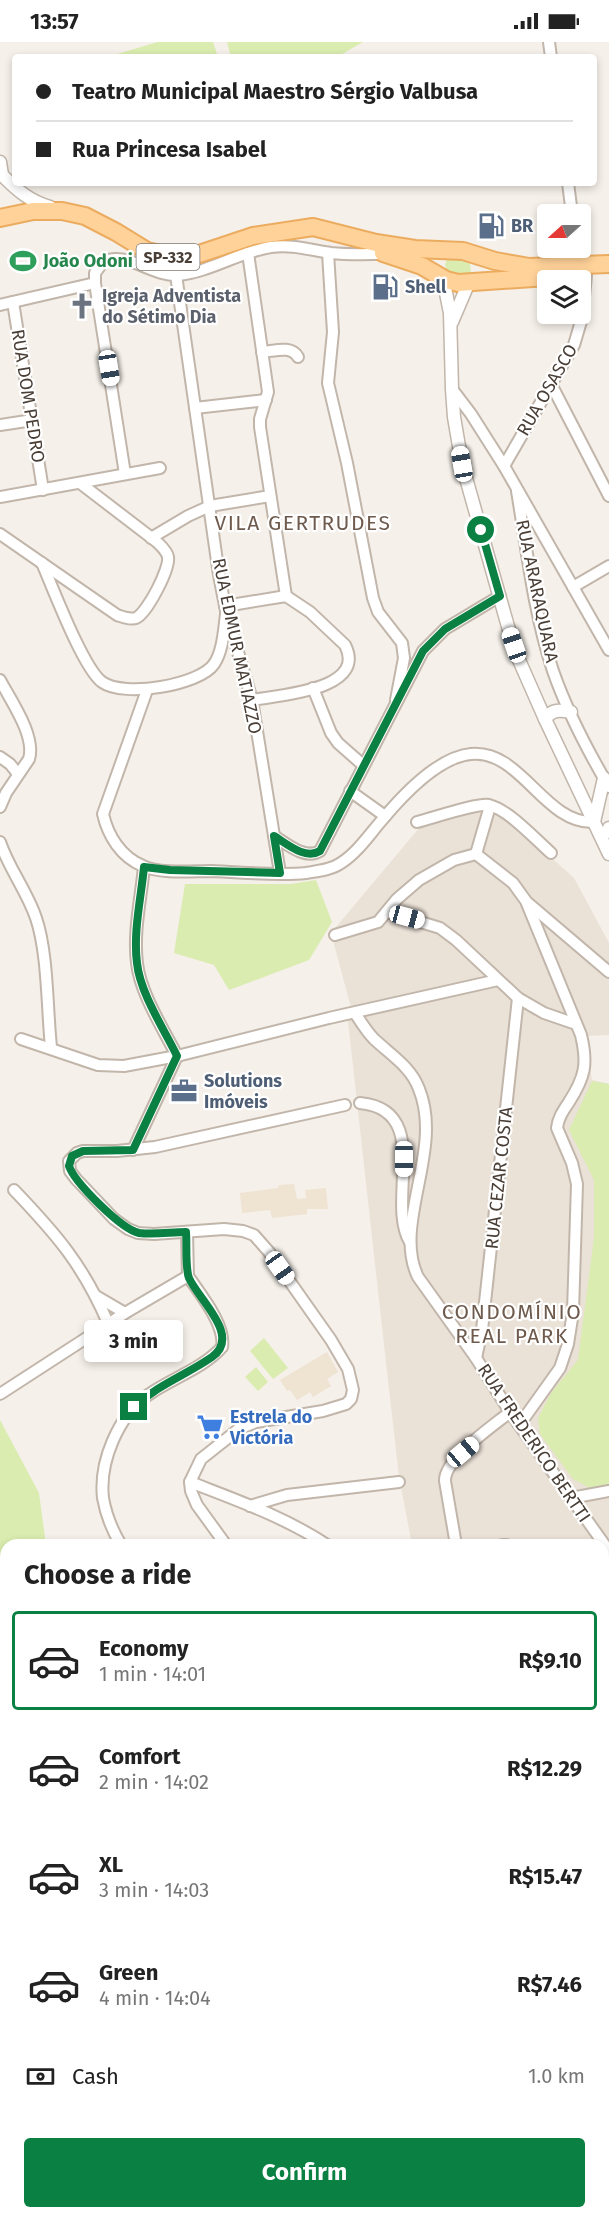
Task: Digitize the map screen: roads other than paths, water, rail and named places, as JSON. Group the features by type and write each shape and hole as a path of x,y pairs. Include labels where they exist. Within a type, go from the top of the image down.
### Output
{"main road":[{"name":"SP-332","path":"0,218 56,209 85,216 147,251 174,257 199,254 253,236 313,227 405,248 450,250 529,267 582,270 609,264"},
{"name":"SP-332","path":"288,230 386,254 459,283 537,275"},
{"path":"442,278 441,262 450,250"},
{"path":"468,253 474,266 469,282"},
{"name":"SP-332","path":"591,271 609,273"}],"street":[{"path":"0,162 1,177 17,191 34,202 56,209"},
{"path":"568,186 571,204"},
{"path":"126,474 96,284 95,273 103,262 118,258 162,273 176,275 283,245 328,253 386,254"},
{"path":"248,253 268,392 260,427 286,596"},
{"path":"328,253 333,332 328,383 347,463 373,598 378,612 402,643 404,658 396,700"},
{"name":"RUA OSASCO","path":"579,258 582,270"},
{"name":"RUA EDMUR MATIAZZO","path":"176,275 226,609 252,700 280,873"},
{"path":"442,278 449,306 454,417 462,464 500,596 519,660 544,719 609,854"},
{"path":"451,326 469,282"},
{"path":"0,305 96,284"},
{"name":"RUA DOM PEDRO","path":"13,302 43,490"},
{"name":"RUA OSASCO","path":"504,466 574,345 580,324"},
{"path":"262,352 289,350 296,353 298,357"},
{"path":"551,384 609,496"},
{"path":"452,389 504,466 609,650"},
{"path":"195,408 266,400"},
{"path":"454,417 464,418 478,426"},
{"path":"0,425 33,420"},
{"path":"0,497 160,468"},
{"path":"0,534 117,615 134,618 144,612 168,564 164,548 80,483"},
{"name":"RUA ARARAQUARA","path":"517,491 542,631 553,671 606,782"},
{"path":"151,537 210,506 270,496"},
{"path":"42,562 84,656 102,682 114,688 129,691 147,690 199,675 214,664 219,654 226,609 286,596 327,627 349,652 350,664 346,672 337,680 313,688 252,700"},
{"path":"573,587 609,566"},
{"path":"56,595 71,583"},
{"path":"274,836 302,853 310,855 320,851 423,651 445,629 500,596"},
{"path":"0,680 26,730 30,744 29,759 0,807"},
{"path":"313,688 331,733 338,743 363,765"},
{"path":"147,690 103,814 109,835 118,848 144,867 170,870 280,873 320,871 342,863 385,816 440,765 469,754 494,757 560,811 579,821 594,822"},
{"path":"544,719 549,713 555,711 571,712"},
{"path":"0,757 18,774"},
{"path":"594,822 606,782"},
{"path":"350,791 385,816"},
{"path":"560,811 577,812 585,804"},
{"path":"417,822 476,806 490,806 509,816 551,853"},
{"path":"476,854 490,806"},
{"path":"0,842 37,919 42,943 51,1047"},
{"path":"476,854 513,883 526,901 584,1048 585,1072 560,1116 557,1128 572,1163 577,1184 573,1312 568,1344 560,1368 520,1424"},
{"path":"334,935 378,922 397,899 419,880 454,860 476,854"},
{"path":"144,867 136,950 137,965 141,981 177,1056"},
{"path":"526,901 541,911 609,972"},
{"path":"388,912 440,928 519,998 544,1013 576,1023"},
{"path":"21,1039 51,1047 98,1065 111,1067 177,1056 498,980"},
{"name":"RUA CEZAR COSTA","path":"476,1358 482,1330 519,998"},
{"name":"RUA FREDERICO BERTTI","path":"355,1013 373,1038 413,1076 424,1107 428,1124 410,1242 411,1258 418,1277 600,1539"},
{"path":"133,1150 177,1056"},
{"name":"RUA FREDERICO BERTTI","path":"360,1103 380,1107 388,1113 399,1131 404,1159 403,1225 410,1242"},
{"path":"222,1539 197,1506 190,1491 190,1482 201,1459 239,1429 256,1422 338,1408 351,1399 353,1390 348,1369 331,1340 259,1240 243,1231 224,1229 154,1234 138,1233 128,1229 114,1219 76,1179 69,1166 69,1161 77,1153 97,1150 133,1150 345,1105"},
{"path":"14,1190 58,1238 81,1269 108,1323"},
{"path":"117,1539 112,1530 103,1495 105,1468 111,1445 123,1421 146,1396 212,1357 222,1347 222,1333 218,1323 188,1276 186,1232"},
{"path":"0,1394 108,1323 188,1276"},
{"path":"96,1296 125,1313"},
{"path":"455,1539 445,1481 446,1471 463,1452 510,1412"},
{"path":"190,1482 250,1506 318,1539"},
{"path":"250,1506 287,1495 399,1482"},
{"path":"571,1498 609,1491"}],"place":[{"name":"BR","path":"491,226"},
{"name":"João Odoni","path":"23,261"},
{"name":"Shell","path":"385,287"},
{"name":"Igreja Adventista do Sétimo Dia","path":"82,306"},
{"name":"Solutions Imóveis","path":"184,1091"},
{"name":"Estrela do Victória","path":"210,1427"}],"district":[{"name":"VILA GERTRUDES","path":"303,523"},
{"name":"CONDOMÍNIO REAL PARK","path":"512,1324"}]}
